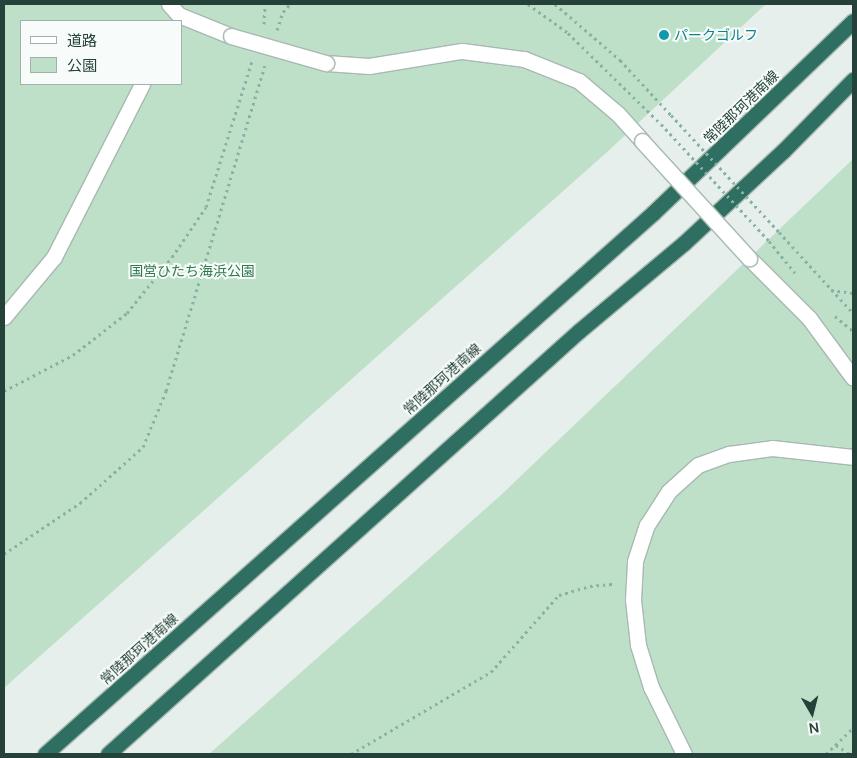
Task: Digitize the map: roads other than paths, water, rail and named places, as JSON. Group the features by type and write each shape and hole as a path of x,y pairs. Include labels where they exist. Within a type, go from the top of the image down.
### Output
{"highway":[{"name":"常陸那珂港南線","path":"45,754 653,213 853,21"},
{"path":"108,754 572,338 684,243 783,151 853,80"}],"street":[{"path":"174,13 231,36 326,63 369,66 462,51 524,58 579,81 618,114 749,258 808,318 853,378"},
{"path":"4,317 54,256 141,85"},
{"path":"684,754 651,687 638,645 633,583 635,561 647,525 669,491 698,465 729,454 772,448 853,457"}],"place":[{"name":"パークゴルフ","path":"664,35"}],"park label":[{"name":"国営ひたち海浜公園","path":"192,271"}]}
